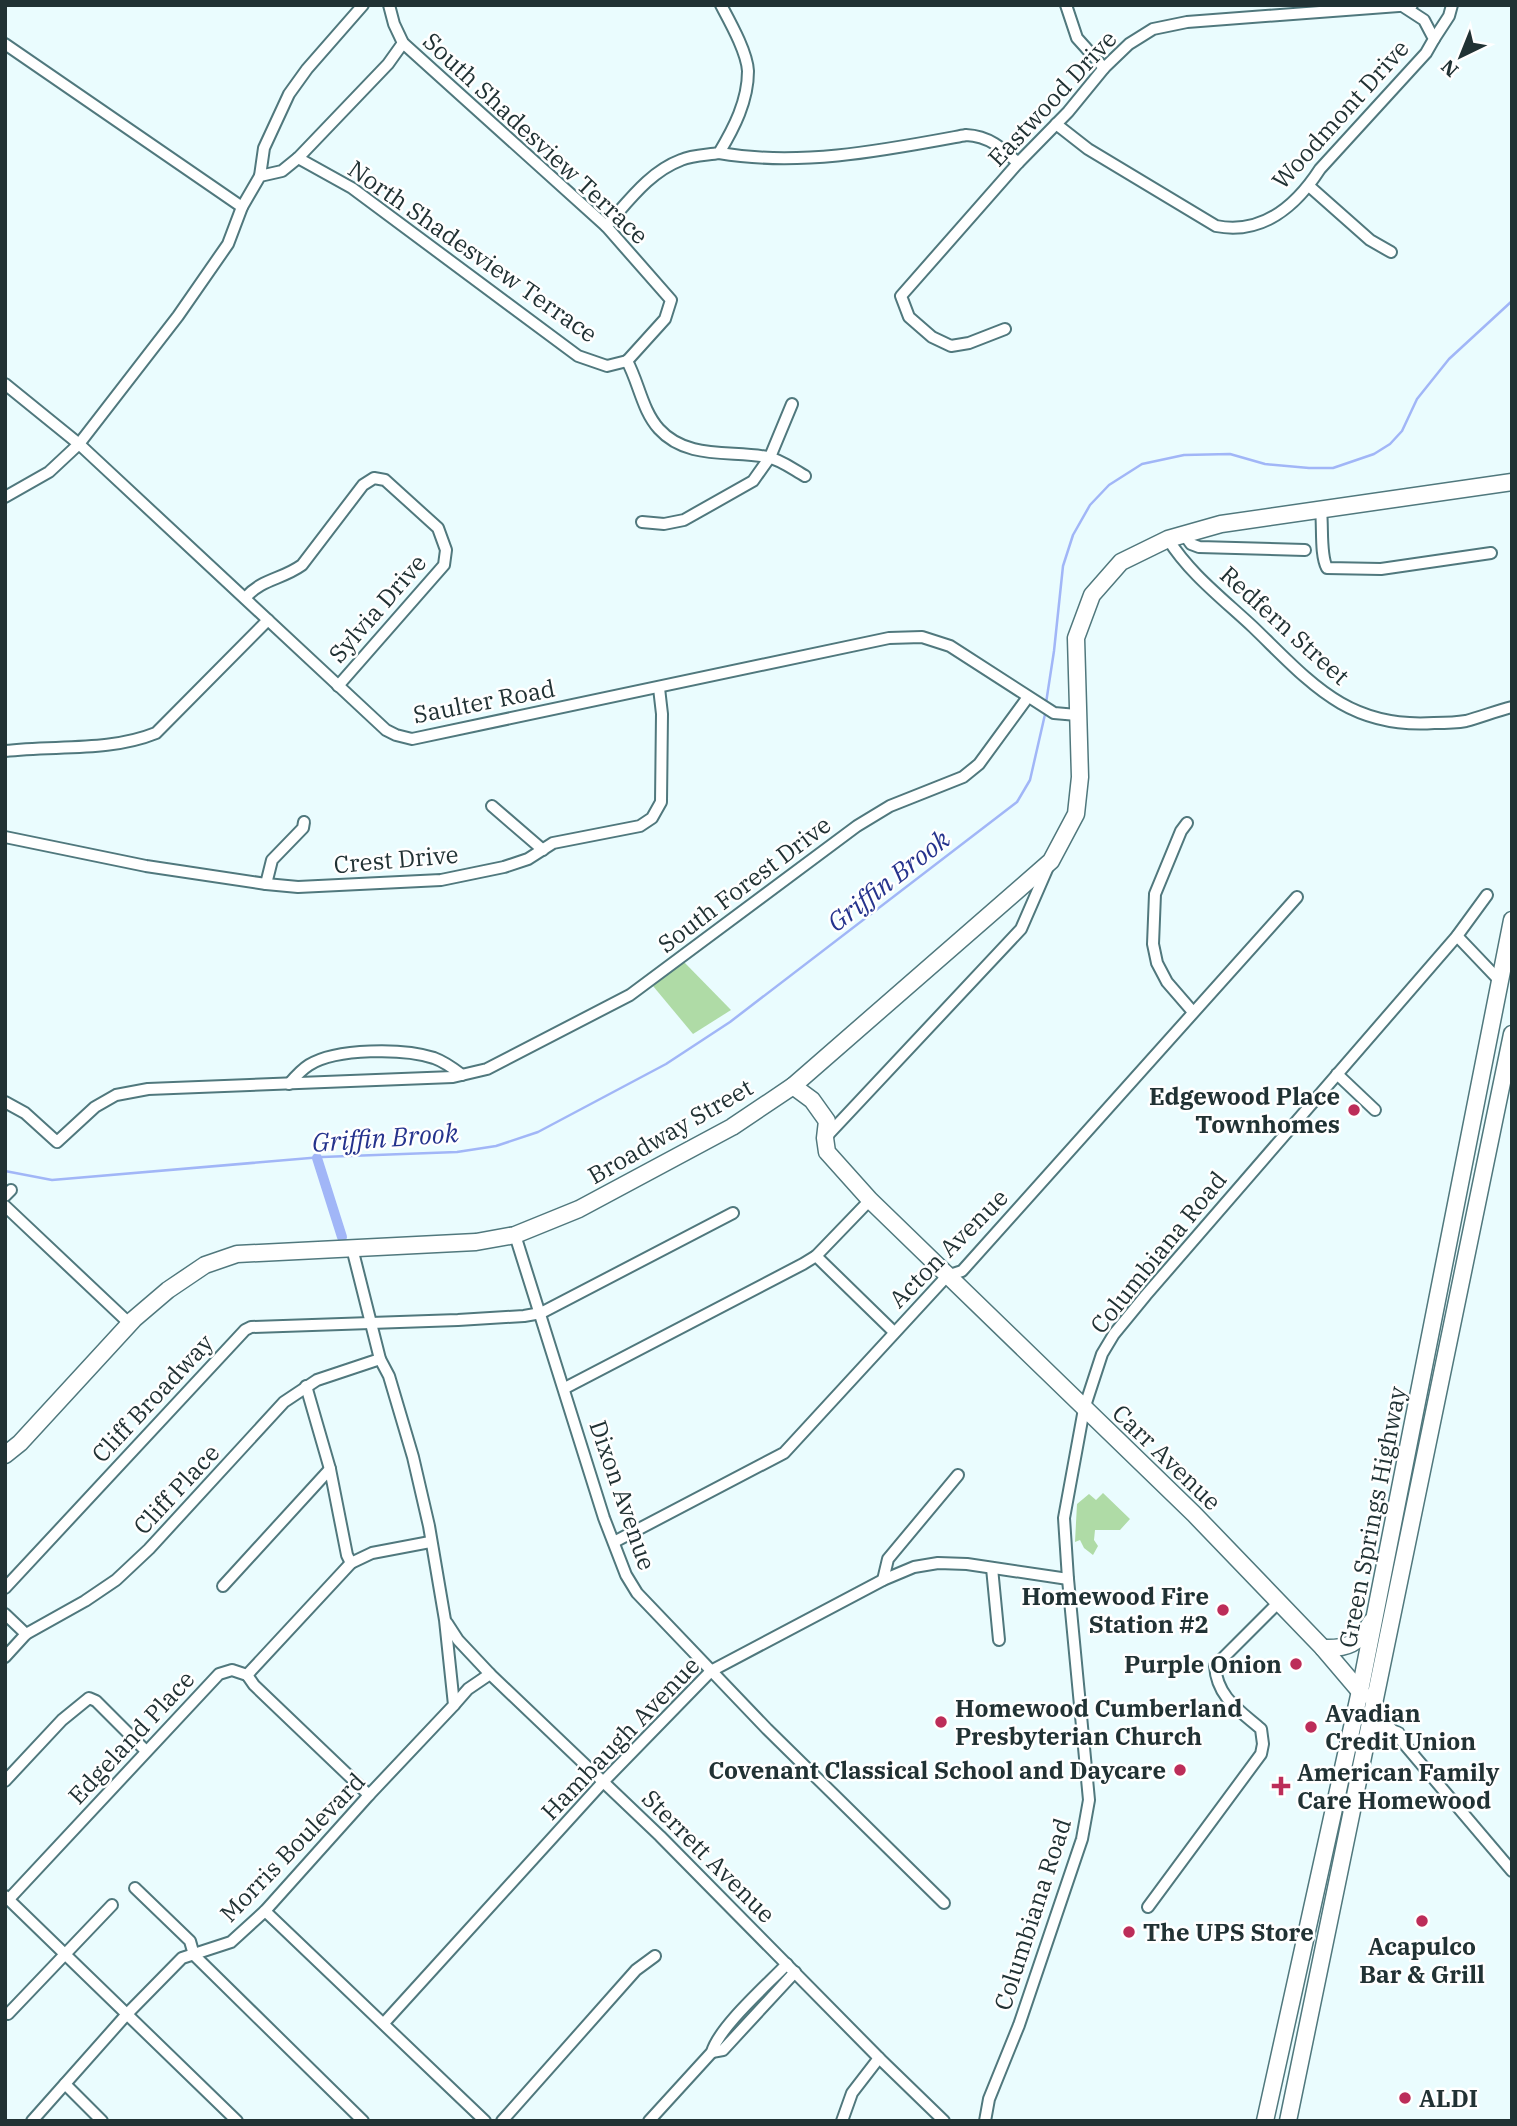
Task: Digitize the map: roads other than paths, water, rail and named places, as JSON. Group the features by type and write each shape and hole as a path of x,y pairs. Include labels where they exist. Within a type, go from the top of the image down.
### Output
{"street":[{"path":"5,497 49,472 79,444 178,316 228,244 242,208 260,176 264,148 289,94 307,69 363,5"},
{"path":"260,176 282,171 298,158 388,64 403,43 394,24 390,5"},
{"path":"719,153 735,128 745,97 748,69 734,30 721,5"},
{"path":"1066,5 1077,38 1104,68"},
{"name":"Woodmont Drive","path":"1056,124 1088,149 1216,226 1233,229 1267,222 1309,186 1320,169 1426,53 1449,16 1451,5"},
{"name":"Eastwood Drive","path":"1005,329 969,343 951,346 932,337 909,317 901,296 1018,163 1129,44 1153,29 1187,22 1408,6"},
{"name":"Woodmont Drive","path":"1408,6 1424,20 1434,39"},
{"name":"South Shadesview Terrace","path":"403,43 606,226 671,300 665,319 627,361"},
{"path":"5,44 242,208"},
{"path":"606,226 650,178 665,167 683,159 719,153 746,157 816,157 871,152 966,135 981,136 998,145 1018,163"},
{"name":"North Shadesview Terrace","path":"298,158 352,188 578,356 607,366 627,361"},
{"path":"1309,186 1370,240 1391,252"},
{"path":"627,361 644,406 659,429 673,441 705,452 770,457 806,476"},
{"name":"Saulter Road","path":"5,384 79,444 338,686 386,730 396,735 412,739 889,638 922,637 950,646 1054,713 1077,715"},
{"path":"642,522 684,520 753,481 770,457 792,404"},
{"name":"Sylvia Drive","path":"245,598 256,585 289,574 302,565 363,485 374,478 385,480 404,495 438,528 446,550 444,565 338,686"},
{"name":"Broadway Street","path":"5,1455 20,1443 130,1324 168,1290 205,1265 237,1254 476,1242 515,1235 579,1209 680,1156 732,1127 793,1086 1051,861 1076,814 1080,777 1076,638 1092,595 1121,562 1175,536 1221,524 1512,482"},
{"path":"1321,511 1324,537 1322,559 1327,568 1381,569 1490,553"},
{"path":"1175,536 1199,547 1305,550"},
{"name":"Redfern Street","path":"1175,536 1179,557 1322,693 1345,708 1369,717 1409,725 1463,722 1512,707"},
{"path":"5,751 113,744 139,740 156,733 268,620"},
{"name":"Crest Drive","path":"5,837 146,866 298,887 441,880 504,867 528,859 564,841 640,826 652,818 660,802 662,714 659,688"},
{"name":"South Forest Drive","path":"5,1102 25,1113 57,1142 95,1107 116,1095 148,1088 462,1075 487,1069 630,995 857,826 890,806 963,777 979,764 1032,700"},
{"path":"492,806 543,850"},
{"path":"266,884 272,860 303,828 304,822"},
{"path":"1187,823 1181,831 1155,894 1153,944 1157,963 1167,982 1193,1012"},
{"path":"825,1138 1021,929 1051,861"},
{"name":"Columbiana Road","path":"985,2121 989,2099 1019,2025 1082,1839 1089,1800 1064,1518 1084,1409 1102,1354 1114,1334 1457,936 1487,895"},
{"name":"Acton Avenue","path":"614,1542 784,1453 947,1276 960,1273 1297,897"},
{"name":"Green Springs Highway","path":"1267,2115 1376,1614 1498,979 1512,920"},
{"path":"1457,936 1512,994"},
{"name":"Green Springs Highway","path":"1289,2118 1511,1040"},
{"path":"289,1084 309,1065 343,1054 421,1055 450,1065 462,1075"},
{"path":"1336,1074 1375,1110"},
{"name":"Carr Avenue","path":"793,1086 812,1100 827,1121 827,1152 870,1200 1194,1514 1279,1602 1323,1648 1512,1871"},
{"path":"565,1388 706,1317 816,1256 870,1200"},
{"path":"5,1206 130,1324"},
{"path":"541,1313 733,1213"},
{"name":"Dixon Avenue","path":"515,1235 614,1542 626,1576 637,1594 767,1729 943,1903"},
{"path":"352,1248 380,1359 388,1376 413,1457 429,1526 445,1620 454,1705"},
{"path":"816,1256 894,1332"},
{"name":"Cliff Broadway","path":"5,1588 244,1330 276,1325 370,1323 541,1313"},
{"name":"Cliff Place","path":"5,1657 26,1634 116,1580 149,1549 284,1402 317,1380 380,1359"},
{"path":"306,1386 331,1469 351,1563"},
{"path":"223,1586 331,1469"},
{"path":"883,1580 888,1559 958,1475"},
{"path":"369,1795 254,1685 247,1675 351,1563 372,1553 430,1542"},
{"name":"Hambaugh Avenue","path":"384,2023 604,1781 711,1671 883,1580 914,1567 938,1563 1068,1579"},
{"path":"992,1568 999,1640"},
{"path":"1148,1907 1261,1754 1261,1729 1221,1693 1215,1666 1279,1602"},
{"path":"5,1614 26,1634"},
{"path":"1323,1648 1338,1649 1349,1646 1363,1636 1376,1614"},
{"name":"Sterrett Avenue","path":"445,1620 458,1640 490,1674 604,1781 944,2121"},
{"name":"Edgeland Place","path":"7,1898 219,1674 232,1670 247,1675"},
{"name":"Morris Boulevard","path":"32,2121 127,2014 182,1958 231,1942 265,1911 468,1689 490,1674"},
{"path":"5,1781 62,1720 89,1698 96,1701 146,1751"},
{"path":"1363,1751 1374,1733 1380,1729 1397,1735"},
{"path":"135,1888 190,1941 194,1955 363,2121"},
{"path":"7,1898 237,2121"},
{"path":"8,2014 112,1905"},
{"path":"265,1911 485,2121"},
{"path":"502,2121 636,1970 655,1956"},
{"path":"649,2121 712,2052 723,2050 744,2018 791,1968"},
{"path":"842,2121 852,2093 879,2058"},
{"path":"65,2084 102,2121"},
{"path":"1267,2115 1289,2118"}],"waterway":[{"name":"Griffin Brook","path":"1046,703 1063,566 1073,535 1090,505 1109,485 1142,464 1184,455 1230,454 1265,464 1333,468 1374,454 1390,444 1402,431 1417,399 1449,359 1512,301"},
{"name":"Griffin Brook","path":"5,1171 52,1180 322,1157 457,1152 496,1146 538,1132 666,1064 730,1022 1017,802 1030,780 1046,710"},
{"path":"317,1158 342,1237"}],"place":[{"name":"Edgewood Place Townhomes","path":"1354,1110"},
{"name":"Homewood Fire Station #2","path":"1223,1610"},
{"name":"Purple Onion","path":"1296,1664"},
{"name":"Homewood Cumberland Presbyterian Church","path":"941,1722"},
{"name":"Avadian Credit Union","path":"1311,1727"},
{"name":"Covenant Classical School and Daycare","path":"1180,1770"},
{"name":"American Family Care Homewood","path":"1281,1786"},
{"name":"Acapulco Bar & Grill","path":"1422,1921"},
{"name":"The UPS Store","path":"1129,1932"},
{"name":"ALDI","path":"1405,2098"}]}
